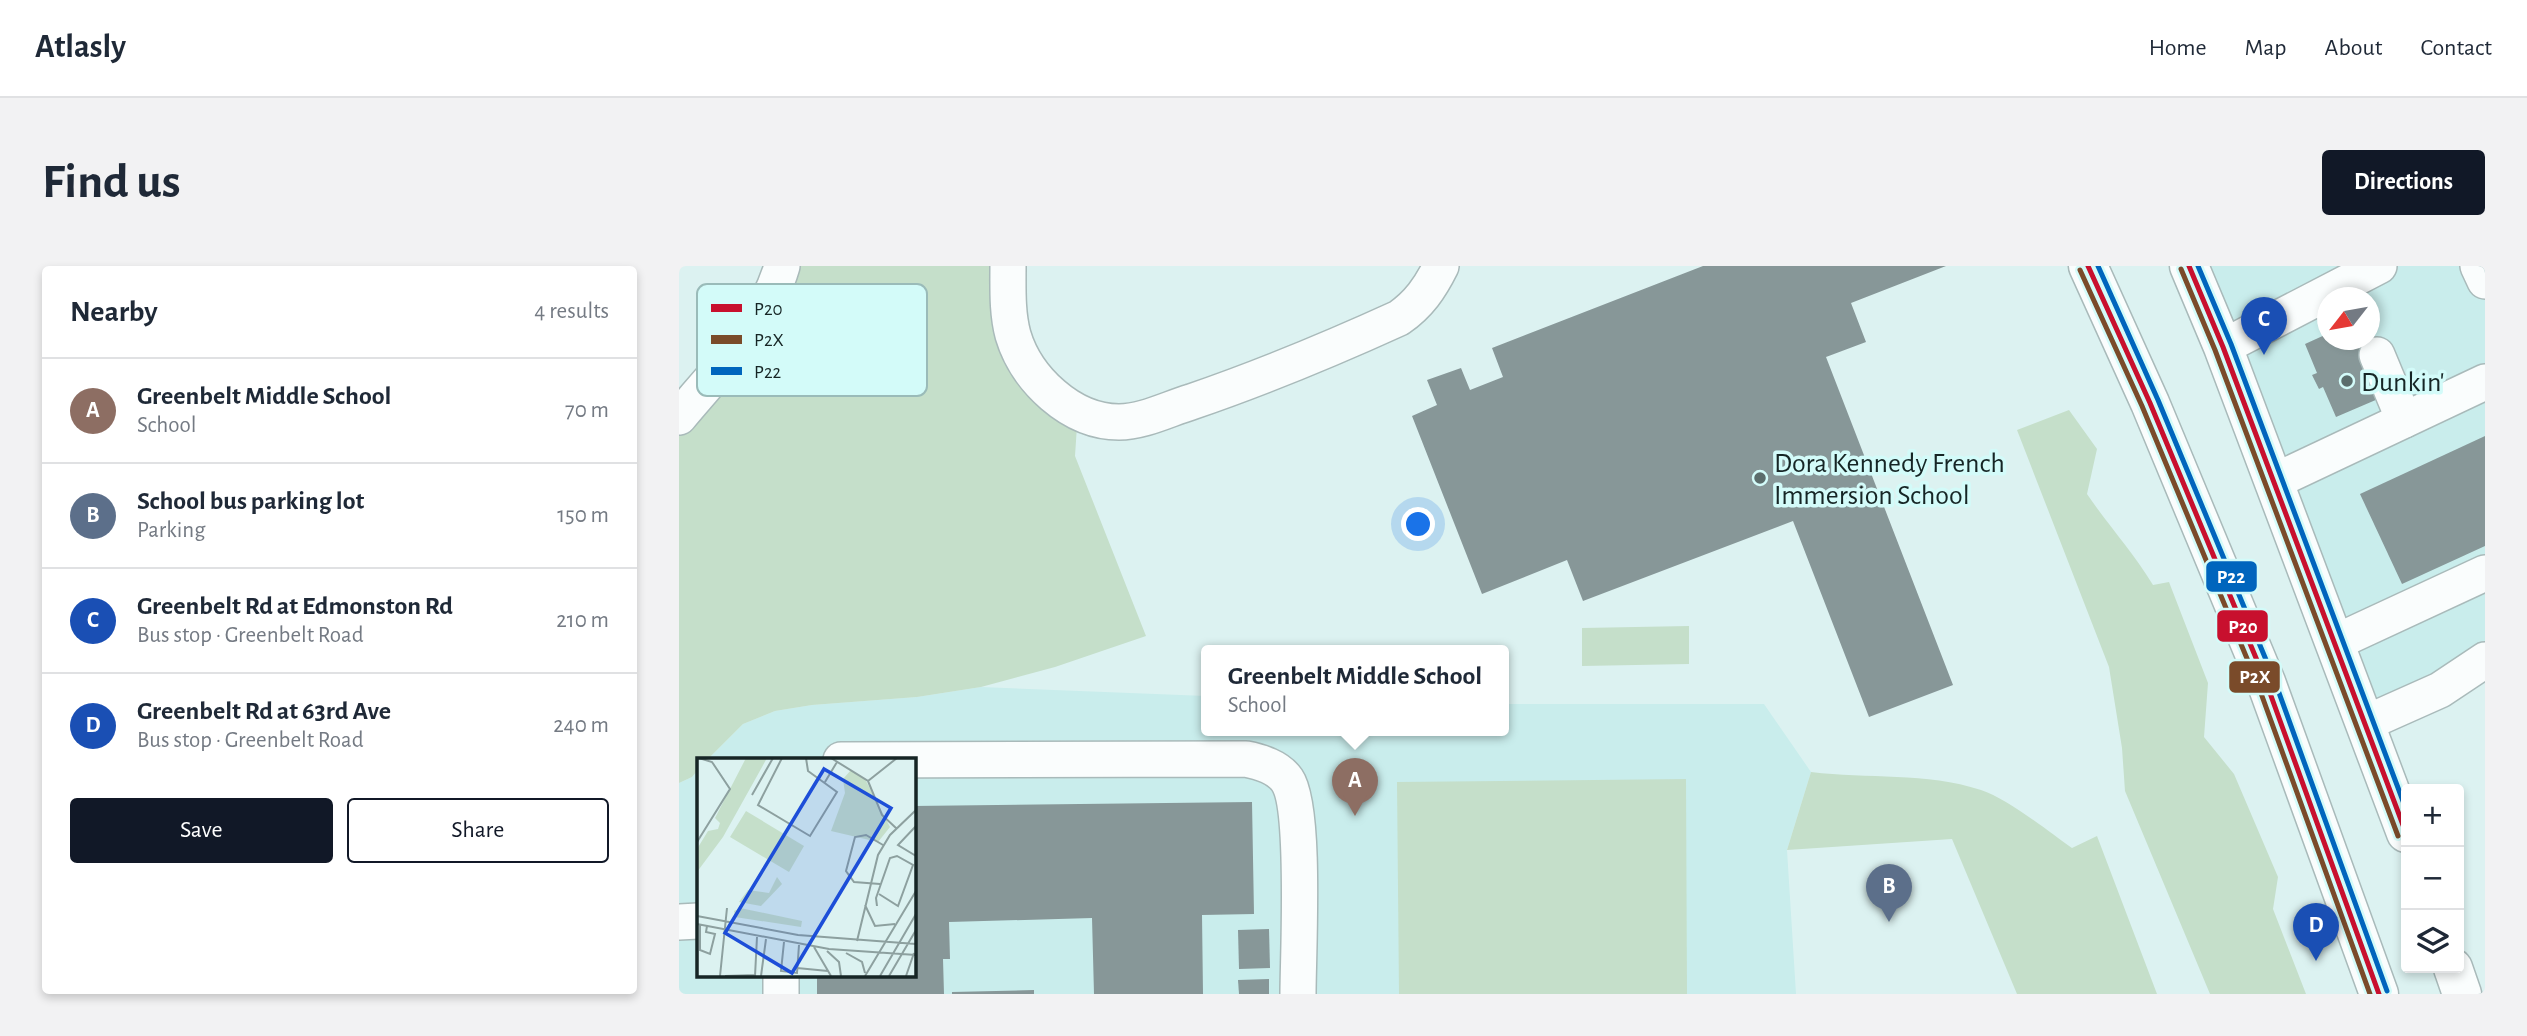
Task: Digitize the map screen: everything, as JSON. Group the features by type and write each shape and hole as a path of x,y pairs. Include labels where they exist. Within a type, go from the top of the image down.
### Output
{"main road":[{"path":"2088,266 2150,403 2266,682 2379,994"},
{"path":"2189,266 2223,347 2401,819"},
{"path":"2455,973 2462,994"}],"street":[{"path":"775,284 782,266"},
{"path":"1008,266 1009,314 1013,336 1035,377 1062,401 1079,411 1118,422 1142,418 1222,391 1399,318 1416,306 1441,266"},
{"path":"2354,287 2379,266"},
{"path":"2478,266 2485,281"},
{"path":"2223,347 2317,305"},
{"path":"2377,355 2404,420"},
{"path":"2273,482 2485,382"},
{"path":"679,417 697,395"},
{"path":"2334,643 2485,573"},
{"path":"2366,723 2440,690 2485,660"},
{"path":"915,760 1245,759 1280,772 1289,782 1298,821 1298,994"},
{"path":"679,922 697,921"},
{"path":"781,976 781,994"}],"shaded area":[{"path":"2189,266 2485,266 2485,660 2366,723"},
{"path":"981,687 1201,696 1201,736 1509,736 1509,704 1764,704 1811,772 1787,850 1796,994 679,994 679,783 692,777 697,771 697,976 915,976 915,758 709,758 743,724 775,711 812,705 917,697"}],"green space":[{"path":"782,266 1008,266 1009,314 1078,411 1075,456 1146,636 1055,667 981,687 917,697 812,705 775,711 743,724 709,758 697,758 697,771 692,777 679,783 679,417 697,391 697,396 927,396 927,284 770,284"},
{"path":"2069,410 2097,449 2087,494 2153,585 2169,582 2208,683 2204,737 2234,774 2278,877 2273,909 2306,994 2210,994 2125,791 2122,748 2109,667 2017,430"},
{"path":"1689,626 1689,664 1582,666 1582,628"},
{"path":"1811,772 1918,778 1960,784 2003,800 2072,848 2097,836 2157,994 2017,994 1952,839 1787,850"},
{"path":"1686,779 1687,994 1399,994 1397,782"}],"building":[{"name":"Dora Kennedy French Immersion School","path":"1703,266 1946,266 1851,303 1866,342 1826,357 1953,685 1869,717 1793,521 1583,601 1567,560 1482,594 1412,416 1437,405 1427,380 1461,368 1470,390 1503,377 1492,348"},
{"name":"Dunkin'","path":"2317,339 2317,350 2366,350 2385,396 2336,417 2323,387 2319,389 2312,375 2317,373 2305,344"},
{"path":"2485,436 2485,546 2402,584 2360,494"},
{"path":"1252,802 1254,914 1202,915 1203,994 1094,994 1092,918 949,922 950,959 943,959 944,994 817,994 817,976 915,976 915,806"},
{"path":"1269,929 1270,968 1239,969 1238,930"},
{"path":"1269,979 1269,994 1239,994 1238,980"},
{"path":"1034,990 1034,994 952,994 952,992"}],"transit line":[{"name":"P20","path":"2088,266 2150,403 2266,682 2379,994"},
{"name":"P22","path":"2098,266 2158,400 2274,679 2387,991"},
{"name":"P20","path":"2189,266 2223,347 2401,820"},
{"name":"P22","path":"2198,266 2231,344 2401,796"},
{"name":"P2X","path":"2181,269 2215,350 2398,836"},
{"name":"P2X","path":"2080,270 2142,406 2258,685 2370,994"}],"place":[{"name":"Greenbelt Rd at Edmonston Rd","path":"2264,355"},
{"name":"Dunkin'","path":"2347,381"},
{"name":"Dora Kennedy French Immersion School","path":"1760,478"},
{"name":"Greenbelt Middle School","path":"1355,816"},
{"name":"School bus parking lot","path":"1889,922"},
{"name":"Greenbelt Rd at 63rd Ave","path":"2316,961"}]}
